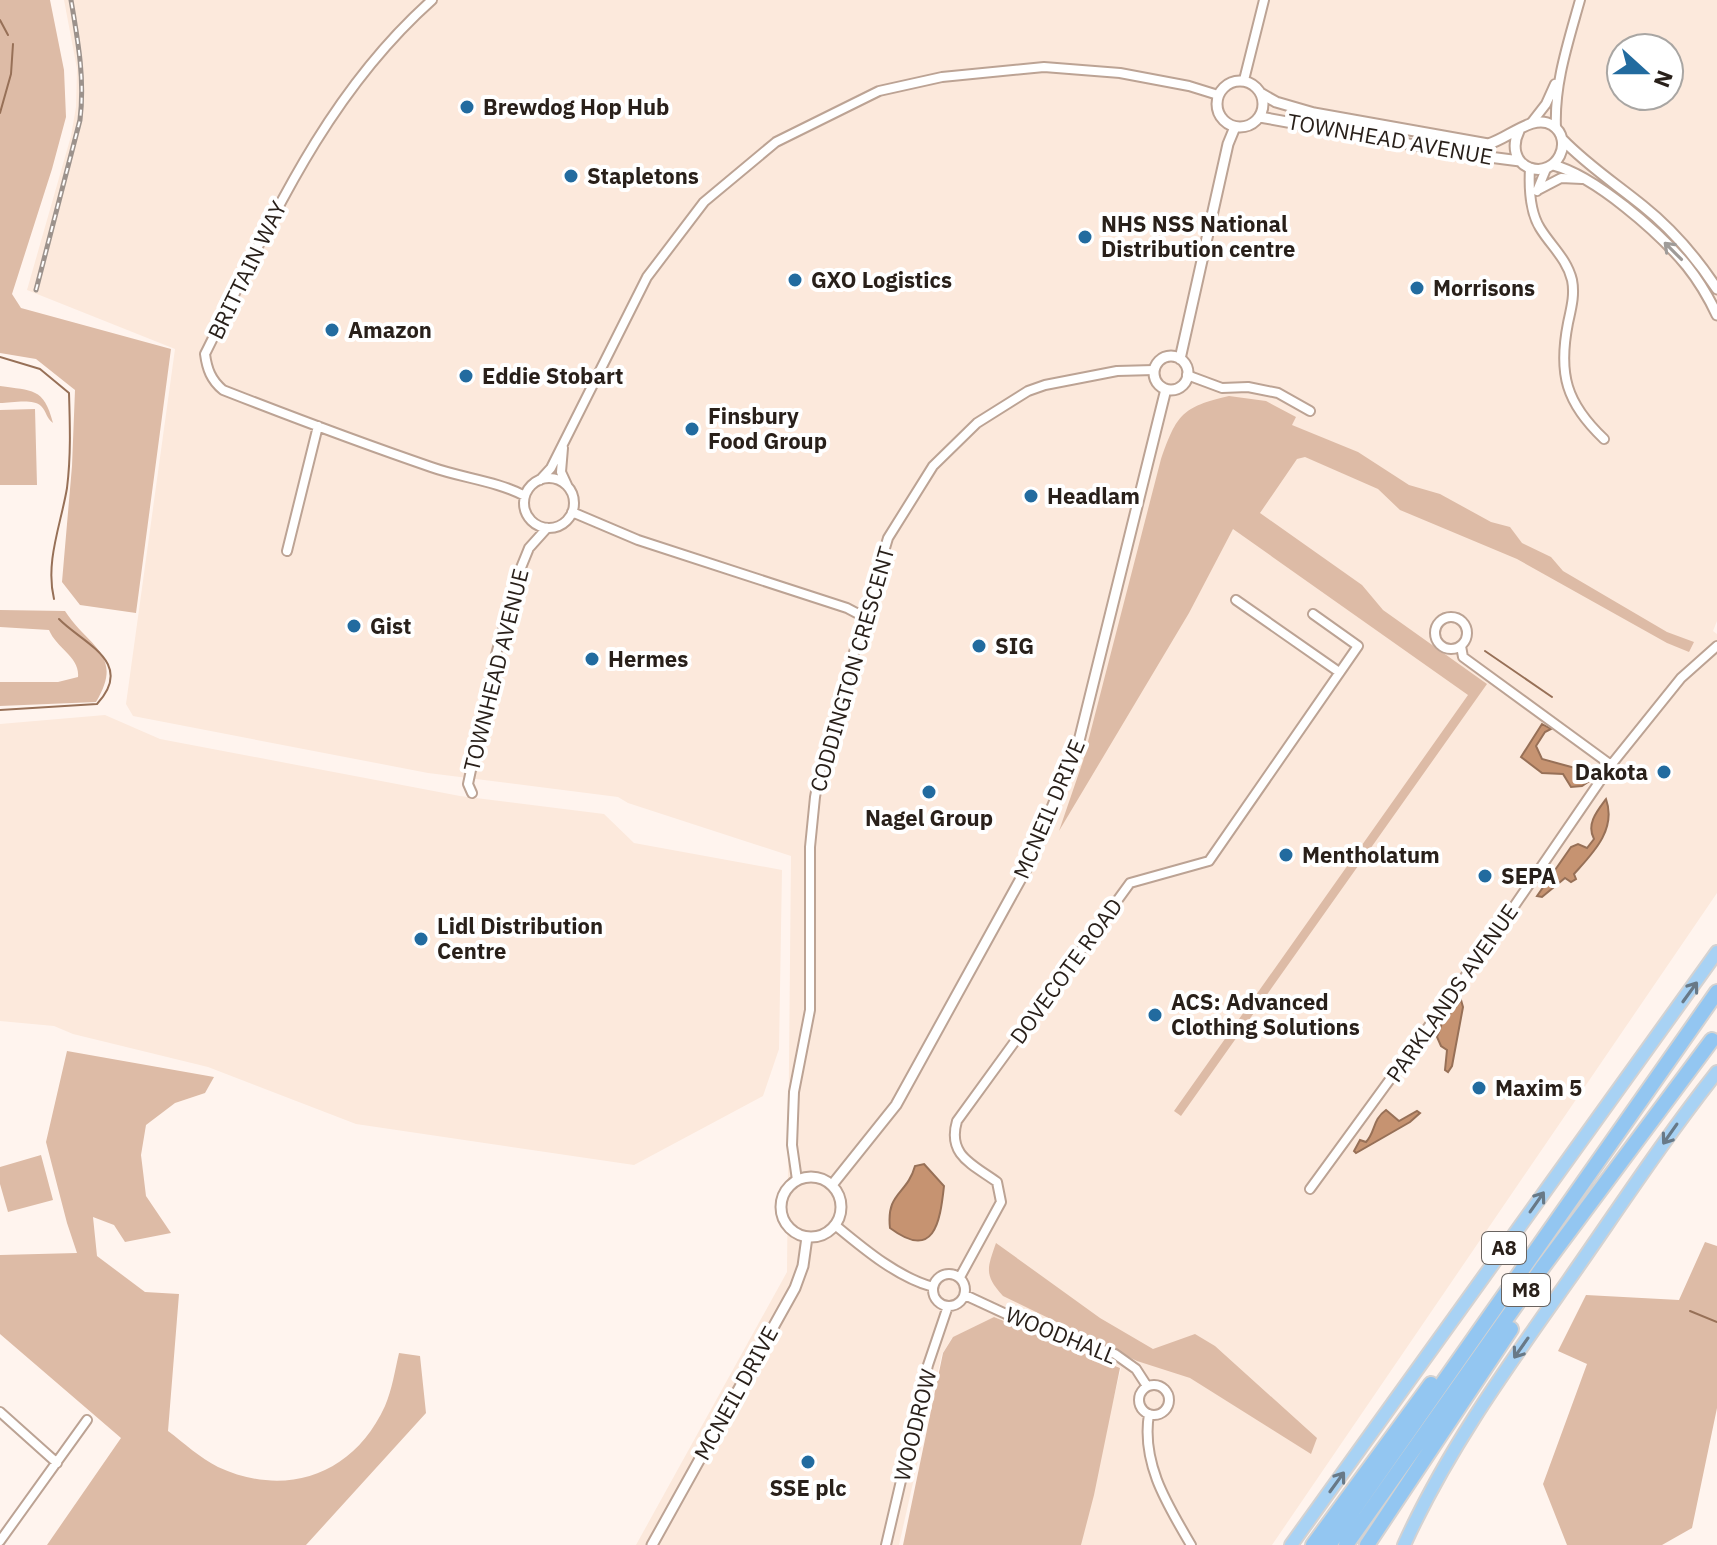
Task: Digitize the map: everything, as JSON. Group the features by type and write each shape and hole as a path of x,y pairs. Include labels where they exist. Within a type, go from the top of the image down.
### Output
{"highway":[{"name":"A8","path":"1291,1545 1717,952"},
{"name":"M8","path":"1329,1545 1717,992"},
{"name":"M8","path":"1346,1545 1542,1268 1714,1036"},
{"name":"M8","path":"1367,1545 1519,1317 1714,1036"},
{"path":"1404,1545 1435,1482 1469,1425 1659,1150 1717,1072"},
{"name":"M8","path":"1313,1545 1610,1144"}],"street":[{"name":"BRITTAIN WAY","path":"432,0 409,21 333,111 289,186 205,354 207,367 214,383 223,390 451,474 512,489 525,496"},
{"path":"1244,80 1264,0"},
{"path":"1580,0 1559,77 1556,128 1562,139 1586,162 1666,226 1688,248 1717,289"},
{"path":"563,444 561,472 574,501 572,512 561,525 547,528 534,523 525,511 525,496 528,489 551,468 563,444 647,277 704,202 776,142 879,91 942,77 1044,67 1120,73 1189,86 1218,95"},
{"path":"1559,77 1546,104 1532,122 1519,131 1514,146 1520,161 1530,168 1571,170 1635,215 1687,265 1717,315"},
{"path":"1244,80 1262,94 1263,110 1249,126 1235,127 1222,118 1218,95 1228,83 1244,80"},
{"name":"TOWNHEAD AVENUE","path":"1262,94 1276,102 1314,113 1465,142 1488,144 1519,131"},
{"name":"TOWNHEAD AVENUE","path":"1260,117 1458,153 1520,161"},
{"path":"1532,122 1545,122 1556,128"},
{"path":"1154,370 1155,379 1166,389 1178,388 1187,375 1186,366 1180,359 1224,159 1235,127"},
{"path":"1533,203 1549,167 1561,154 1562,139"},
{"path":"1530,168 1529,189 1539,227 1565,262 1572,280 1573,298 1563,351 1567,389 1579,414 1604,439"},
{"path":"1538,190 1561,178 1585,179"},
{"name":"CODDINGTON CRESCENT","path":"797,1180 792,1145 794,1092 810,1010 809,893 814,799 822,760 888,538 933,466 977,423 1028,391 1117,371 1154,370 1165,357 1180,359"},
{"path":"1187,375 1222,388 1248,387 1278,393 1310,411"},
{"name":"MCNEIL DRIVE","path":"832,1185 896,1105 1030,862 1079,741 1166,389"},
{"path":"287,551 318,426"},
{"path":"540,480 555,479 568,488"},
{"path":"572,512 638,540 847,608 864,617"},
{"name":"TOWNHEAD AVENUE","path":"472,793 468,784 495,658 534,523"},
{"name":"TOWNHEAD AVENUE","path":"529,548 547,528"},
{"path":"1236,600 1339,672"},
{"name":"DOVECOTE ROAD","path":"960,1277 1001,1202 997,1182 964,1159 955,1145 957,1121 1130,883 1209,861 1358,646 1313,614"},
{"path":"1461,646 1450,650 1438,643 1435,633 1441,621 1451,617 1462,621 1467,634 1461,646 1463,657 1611,765"},
{"name":"PARKLANDS AVENUE","path":"1310,1189 1472,967 1611,765 1681,678 1716,647"},
{"path":"815,1177 832,1185 840,1200 839,1217 823,1235 807,1237 789,1227 781,1208 785,1192 797,1180 815,1177"},
{"path":"835,1225 892,1268 933,1287"},
{"name":"MCNEIL DRIVE","path":"652,1545 795,1288 803,1266 807,1237"},
{"path":"946,1274 960,1277 966,1286 965,1295 957,1304 948,1306 935,1298 933,1287 937,1279 946,1274"},
{"name":"WOODHALL","path":"965,1295 1036,1328 1115,1354 1136,1369 1147,1386 1162,1387 1170,1398 1163,1413 1149,1414"},
{"name":"WOODROW","path":"886,1545 928,1365 948,1306"},
{"path":"1147,1386 1139,1400 1143,1410 1149,1414 1146,1434 1149,1463 1191,1545"},
{"path":"0,1412 57,1463"},
{"path":"0,1541 87,1420"}],"shaded area":[{"path":"0,0 50,0 64,70 66,117 12,294 21,308 171,349 136,613 80,605 62,582 75,390 36,359 0,353"},
{"path":"64,0 1717,0 1717,621 1713,631 1717,634 1717,893 1272,1545 1078,1545 1121,1368 994,1317 952,1338 942,1354 899,1545 636,1545 787,1272 791,856 628,803 618,797 428,773 133,716 126,704 175,349 27,290 71,136 77,69"},
{"path":"0,386 21,389 41,397 53,423 37,404 0,403"},
{"path":"1229,396 1266,401 1296,417 1292,425 1358,452 1409,485 1440,494 1491,522 1510,527 1522,543 1551,557 1563,571 1667,632 1694,642 1689,652 1667,643 1517,559 1400,510 1378,489 1305,457 1297,459 1260,513 1362,585 1383,610 1487,684 1181,1116 1174,1111 1468,695 1233,529 1189,613 1059,831 1083,761 1161,459 1183,415 1201,404"},
{"path":"35,409 37,485 0,485 0,410"},
{"path":"0,610 65,611 105,662 107,673 96,702 0,706 0,682 58,682 78,677 78,670 49,630 0,627"},
{"path":"105,715 160,739 460,796 604,814 634,843 782,870 779,1049 763,1096 634,1165 356,1124 208,1067 73,1034 54,1026 0,1021 0,724"},
{"path":"1542,724 1551,729 1545,732 1536,746 1542,759 1586,771 1594,778 1582,786 1571,787 1563,774 1542,773 1521,757"},
{"path":"1606,799 1609,810 1605,831 1595,850 1574,874 1576,879 1571,882 1565,878 1542,897 1537,896 1571,847 1578,844 1587,848 1594,839 1592,823"},
{"path":"1461,1000 1463,1007 1452,1066 1448,1072 1445,1070 1447,1050 1437,1037 1442,1023"},
{"path":"67,1051 214,1077 205,1093 175,1103 146,1125 141,1155 146,1196 171,1233 125,1242 114,1225 93,1217 97,1256 145,1292 179,1294 168,1431 211,1463 243,1476 292,1480 315,1474 336,1464 355,1449 371,1430 385,1406 399,1353 420,1356 426,1413 306,1545 47,1545 121,1438 0,1334 0,1255 77,1253 46,1142"},
{"path":"1386,1110 1399,1121 1417,1111 1420,1113 1356,1153 1354,1151 1360,1140 1366,1142 1378,1118"},
{"path":"41,1155 53,1200 8,1212 0,1184 0,1167"},
{"path":"924,1164 944,1186 937,1224 925,1239 916,1241 890,1228 890,1216 894,1200 915,1166"},
{"path":"1705,1242 1717,1246 1717,1408 1692,1528 1662,1545 1567,1545 1543,1484 1587,1364 1558,1351 1586,1295 1679,1300"},
{"path":"996,1243 1100,1318 1153,1349 1195,1334 1215,1346 1317,1438 1311,1454 1190,1378 1137,1361 1003,1296 989,1271"},
{"path":"994,1317 1120,1368 1081,1545 903,1545 943,1353 953,1337"}],"waterway":[{"path":"0,20 8,35"},
{"path":"0,113 11,74 13,44"},
{"path":"0,357 40,369 69,393 68,476 51,571 54,599"},
{"path":"0,710 97,704 108,689 111,676 108,665 91,645 59,619"},
{"path":"1485,651 1552,697"},
{"path":"1690,1311 1717,1322"}],"railway":[{"path":"36,290 80,120 81,75 71,0"}],"place":[{"name":"Brewdog Hop Hub","path":"467,107"},
{"name":"Stapletons","path":"571,176"},
{"name":"NHS NSS National Distribution centre","path":"1085,237"},
{"name":"GXO Logistics","path":"795,280"},
{"name":"Morrisons","path":"1417,288"},
{"name":"Amazon","path":"332,330"},
{"name":"Eddie Stobart","path":"466,376"},
{"name":"Finsbury Food Group","path":"692,429"},
{"name":"Headlam","path":"1031,496"},
{"name":"Gist","path":"354,626"},
{"name":"SIG","path":"979,646"},
{"name":"Hermes","path":"592,659"},
{"name":"Dakota","path":"1664,772"},
{"name":"Nagel Group","path":"929,792"},
{"name":"Mentholatum","path":"1286,855"},
{"name":"SEPA","path":"1485,876"},
{"name":"Lidl Distribution Centre","path":"421,939"},
{"name":"ACS: Advanced Clothing Solutions","path":"1155,1015"},
{"name":"Maxim 5","path":"1479,1088"},
{"name":"SSE plc","path":"808,1462"}]}
